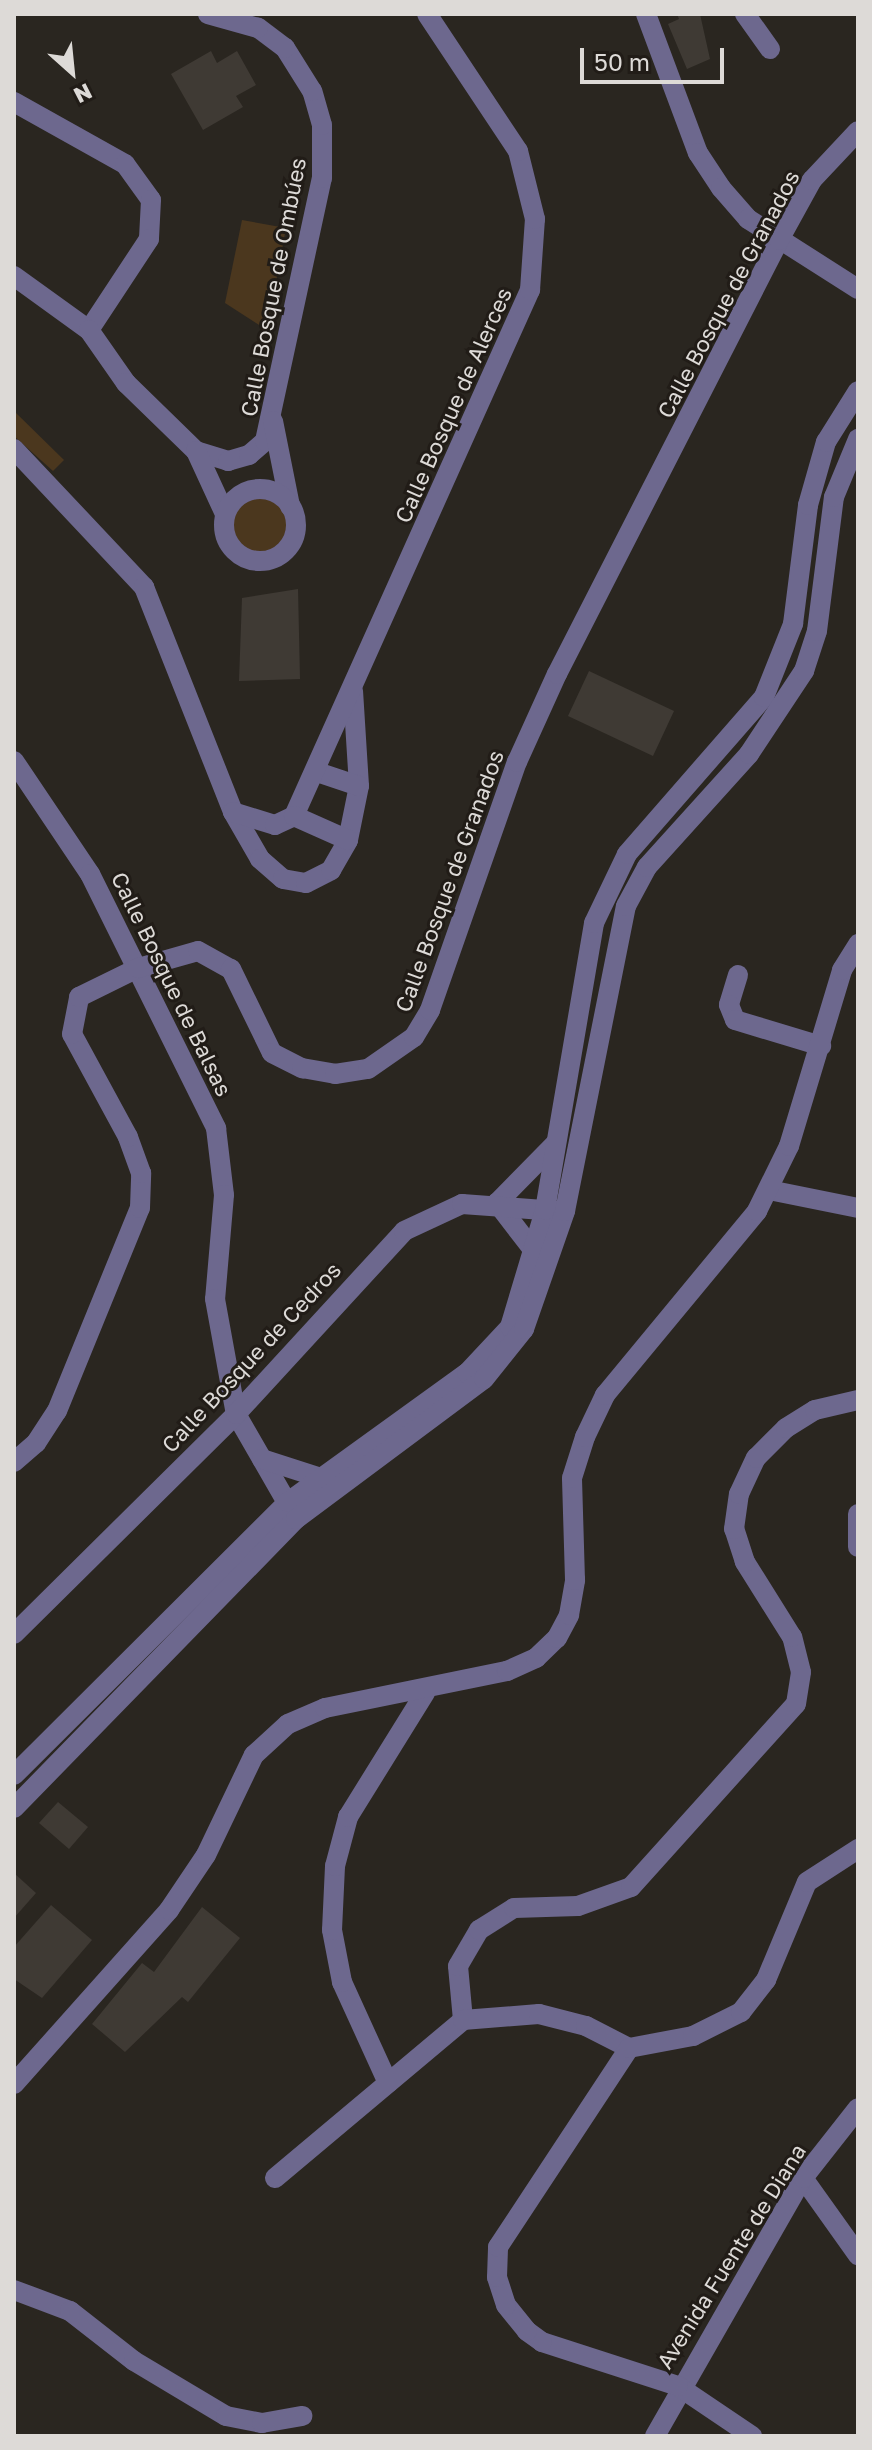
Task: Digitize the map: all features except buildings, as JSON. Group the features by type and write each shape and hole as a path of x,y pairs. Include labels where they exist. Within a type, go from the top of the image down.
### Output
{"street":[{"name":"Calle Bosque de Ombúes","path":"208,14 258,28 285,48 308,84 322,125 322,178 273,421 265,441 239,459"},
{"name":"Calle Bosque de Alerces","path":"294,816 317,772 530,290 534,267 532,195 518,151 427,14"},
{"path":"646,14 698,153 748,219 858,289"},
{"path":"745,14 770,49"},
{"path":"14,102 125,164 151,200 149,239 89,330"},
{"name":"Calle Bosque de Granados","path":"14,1462 57,1411 140,1208 141,1173 128,1137 75,1044 71,1025 85,989 180,952 216,956 236,977 272,1053 302,1068 335,1074 368,1069 414,1037 430,1010 517,762 557,674 812,180 858,131"},
{"path":"14,276 89,330 126,383 196,451 216,460 239,459 247,491"},
{"path":"14,1808 321,1478 492,1350 521,1301 534,1251 555,1211 557,1141 588,954 606,890 627,854 764,697 793,624 808,505 826,442 858,391"},
{"path":"196,451 225,514 223,530 240,556 272,560 294,537 273,421"},
{"path":"14,1775 292,1510 506,1356 535,1305 626,906 647,867 749,754 804,671 817,631 834,497 858,439"},
{"name":"Calle Bosque de Alerces","path":"14,449 144,587 233,812 260,859 283,879 306,883 331,870 348,840 359,786 353,687"},
{"path":"247,491 279,494 290,506"},
{"path":"225,514 247,491"},
{"name":"Calle Bosque de Balsas","path":"14,761 90,874 181,1047 223,1161 215,1299 236,1414 292,1510"},
{"path":"317,772 359,786"},
{"path":"233,812 275,825 294,816 348,840"},
{"path":"14,2084 169,1910 206,1855 254,1755 288,1724 325,1708 425,1693 507,1671 536,1658 557,1638 575,1580 572,1478 585,1437 605,1395 745,1233 769,1190 821,1046 842,970 858,944"},
{"path":"738,975 729,1005 735,1020 821,1046"},
{"path":"534,1251 497,1203 557,1141"},
{"path":"769,1190 858,1208"},
{"name":"Calle Bosque de Cedros","path":"14,1634 236,1414 404,1231 445,1208 497,1203 555,1211"},
{"path":"463,2020 458,1966 479,1930 514,1908 578,1906 631,1887 796,1704 801,1672 792,1637 745,1562 734,1529 739,1494 756,1458 786,1428 815,1410 858,1400"},
{"path":"262,1459 321,1478"},
{"path":"858,1514 858,1547"},
{"path":"388,2083 342,1982 332,1930 335,1866 348,1817 425,1693"},
{"path":"275,2178 463,2020 501,2013 551,2016 629,2048 693,2036 741,2012 766,1980 807,1882 858,1849"},
{"path":"629,2048 509,2225 498,2247 497,2277 506,2305 542,2342 678,2386 752,2436"},
{"name":"Avenida Fuente de Diana","path":"655,2436 678,2386 803,2178 858,2108"},
{"path":"803,2178 858,2255"},
{"path":"14,2290 70,2311 134,2361 226,2416 262,2423 302,2416"}],"shaded area":[{"path":"242,220 286,228 267,330 225,303"},
{"path":"14,411 64,460 53,471 14,436"},
{"path":"260,495 272,497 281,504 288,513 288,537 281,546 272,553 260,555 248,553 239,546 232,537 230,525 232,513 239,504 248,497"}]}
